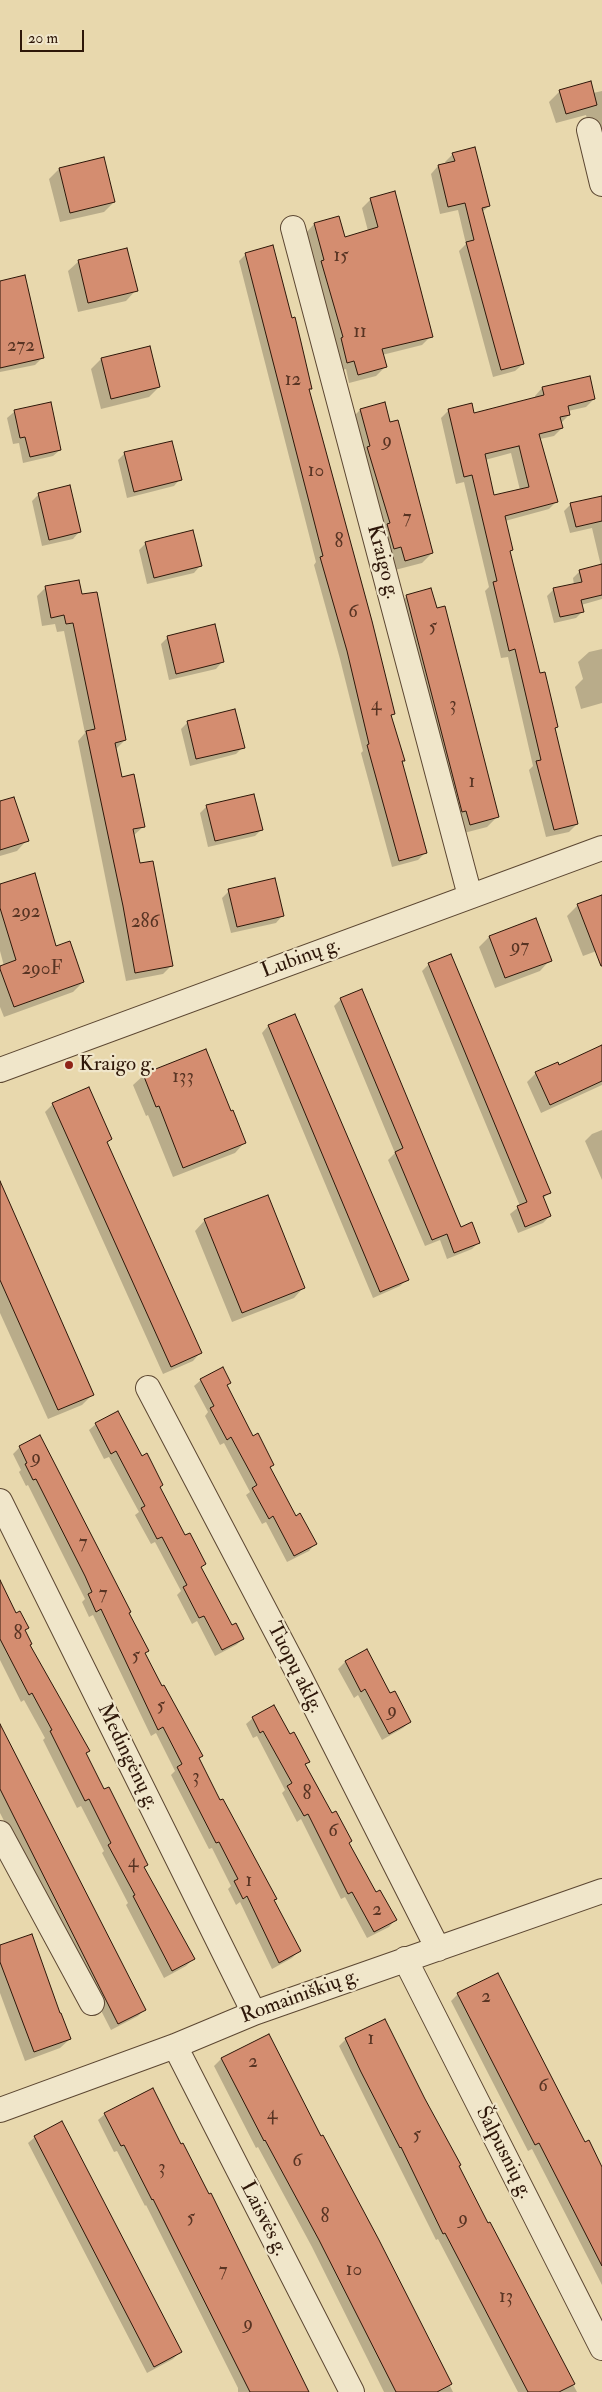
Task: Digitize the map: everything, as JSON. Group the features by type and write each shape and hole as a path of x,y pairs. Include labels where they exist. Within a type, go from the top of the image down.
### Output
{"street":[{"path":"589,130 602,184"},
{"name":"Kraigo g.","path":"293,228 470,896"},
{"name":"Lubinų g.","path":"0,1070 602,848"},
{"name":"Tuopų aklg.","path":"148,1388 294,1666 438,1950"},
{"name":"Medingėnų g.","path":"0,1501 254,2013"},
{"path":"0,1833 92,2003"},
{"name":"Romainiškių g.","path":"0,2110 175,2046 254,2013 602,1891"},
{"name":"Šalpusnių g.","path":"405,1959 602,2348"},
{"name":"Laisvės g.","path":"175,2046 352,2392"}],"building":[{"path":"591,81 597,105 566,114 559,90"},
{"path":"475,147 490,206 482,208 524,364 501,370 466,242 474,240 465,203 448,207 438,165 455,161 452,153"},
{"path":"104,157 115,202 70,213 59,168"},
{"path":"395,191 433,337 382,349 387,367 358,375 354,361 347,363 341,338 343,337 321,261 324,260 314,223 339,216 345,237 378,227 370,198"},
{"path":"273,245 292,318 295,317 312,389 309,389 372,621 395,714 391,715 405,761 402,761 427,853 399,861 367,745 369,744 347,651 320,557 323,556 245,253"},
{"path":"127,248 138,291 88,303 78,260"},
{"path":"25,275 44,358 0,368 0,281"},
{"path":"150,346 160,387 111,399 101,358"},
{"path":"590,376 595,399 568,406 570,415 560,417 563,428 539,434 558,502 505,516 513,550 510,551 540,673 545,672 558,727 555,728 578,824 554,830 536,761 541,760 515,649 509,651 493,582 497,581 472,475 464,477 448,409 472,403 474,413 544,395 542,387","holes":["519,446 529,487 494,495 485,454"]},
{"path":"51,402 61,450 30,457 25,437 20,438 14,410"},
{"path":"385,402 390,422 398,420 433,553 405,561 401,547 394,549 387,524 390,523 367,447 370,446 360,409"},
{"path":"172,441 182,480 134,492 124,452"},
{"path":"70,485 81,532 49,540 38,493"},
{"path":"602,496 602,521 576,527 570,503"},
{"path":"193,530 202,566 154,578 145,542"},
{"path":"602,564 602,595 581,600 584,612 560,617 553,588 582,582 579,570"},
{"path":"79,580 82,594 97,592 126,740 115,743 122,777 134,774 145,827 133,829 140,863 153,861 173,966 135,973 123,906 86,731 95,729 73,623 66,624 64,615 51,618 45,586"},
{"path":"431,588 437,608 445,606 499,817 470,825 466,811 462,812 406,595"},
{"path":"215,624 224,662 176,674 167,636"},
{"path":"235,709 245,748 196,759 187,721"},
{"path":"254,794 263,830 215,841 206,805"},
{"path":"14,797 29,841 0,850 0,801"},
{"path":"35,873 56,946 70,941 84,982 14,1007 0,969 0,966 16,960 0,908 0,884"},
{"path":"275,878 284,916 237,927 228,889"},
{"path":"602,895 602,966 601,966 577,904"},
{"path":"536,918 552,961 505,978 489,936"},
{"path":"451,954 551,1193 543,1196 551,1216 525,1227 517,1206 527,1202 428,963"},
{"path":"362,989 461,1227 472,1222 480,1243 454,1253 447,1234 432,1240 395,1152 403,1148 340,998"},
{"path":"295,1014 409,1280 380,1292 268,1025"},
{"path":"602,1045 602,1081 550,1105 535,1072 558,1062 559,1065"},
{"path":"206,1049 246,1143 183,1168 159,1106 156,1107 143,1074"},
{"path":"89,1087 112,1139 107,1142 202,1353 171,1367 52,1103"},
{"path":"0,1181 94,1395 58,1410 0,1280"},
{"path":"268,1195 305,1288 242,1313 204,1219"},
{"path":"223,1367 231,1383 227,1385 253,1436 258,1433 274,1465 270,1467 296,1516 300,1513 317,1544 294,1556 273,1516 269,1519 252,1488 257,1485 231,1437 227,1440 210,1408 214,1406 200,1379"},
{"path":"118,1411 142,1456 147,1453 163,1485 160,1487 185,1535 190,1533 206,1564 201,1567 232,1625 236,1623 244,1639 222,1650 204,1616 199,1618 183,1587 187,1585 162,1537 157,1539 141,1508 145,1506 116,1451 111,1454 95,1423"},
{"path":"40,1435 131,1612 129,1613 149,1651 145,1653 203,1756 199,1758 220,1800 223,1799 277,1899 274,1900 301,1951 279,1963 247,1896 243,1899 234,1881 238,1879 219,1842 216,1843 177,1767 182,1764 163,1727 158,1730 101,1609 96,1612 88,1594 92,1592 85,1576 36,1479 33,1480 25,1464 27,1463 19,1446"},
{"path":"0,1580 16,1613 20,1611 29,1628 25,1630 32,1644 30,1645 90,1751 86,1753 104,1789 109,1787 148,1865 144,1867 195,1959 172,1971 108,1845 111,1843 89,1799 85,1801 50,1731 52,1730 32,1693 29,1695 0,1639"},
{"path":"367,1649 390,1693 395,1691 411,1722 389,1734 365,1689 361,1692 345,1661"},
{"path":"274,1705 290,1734 294,1732 310,1762 305,1764 332,1813 336,1811 352,1841 349,1843 376,1892 380,1890 397,1920 374,1932 352,1892 348,1894 308,1814 304,1816 287,1786 292,1783 263,1731 260,1733 252,1717"},
{"path":"0,1724 146,2010 118,2024 0,1789"},
{"path":"32,1934 71,2039 34,2052 0,1962 0,1945"},
{"path":"498,1973 585,2142 589,2140 602,2167 602,2266 539,2143 535,2145 457,1993"},
{"path":"385,2019 461,2165 459,2166 488,2223 490,2222 575,2384 559,2392 528,2392 445,2233 443,2234 345,2038"},
{"path":"269,2034 321,2136 323,2135 379,2240 452,2384 437,2392 396,2392 319,2240 221,2058"},
{"path":"153,2088 181,2144 183,2143 209,2194 211,2193 309,2392 250,2392 153,2199 124,2145 121,2146 104,2113"},
{"path":"62,2121 182,2352 154,2367 34,2136"}],"place":[{"name":"Kraigo g.","path":"69,1065"}]}
